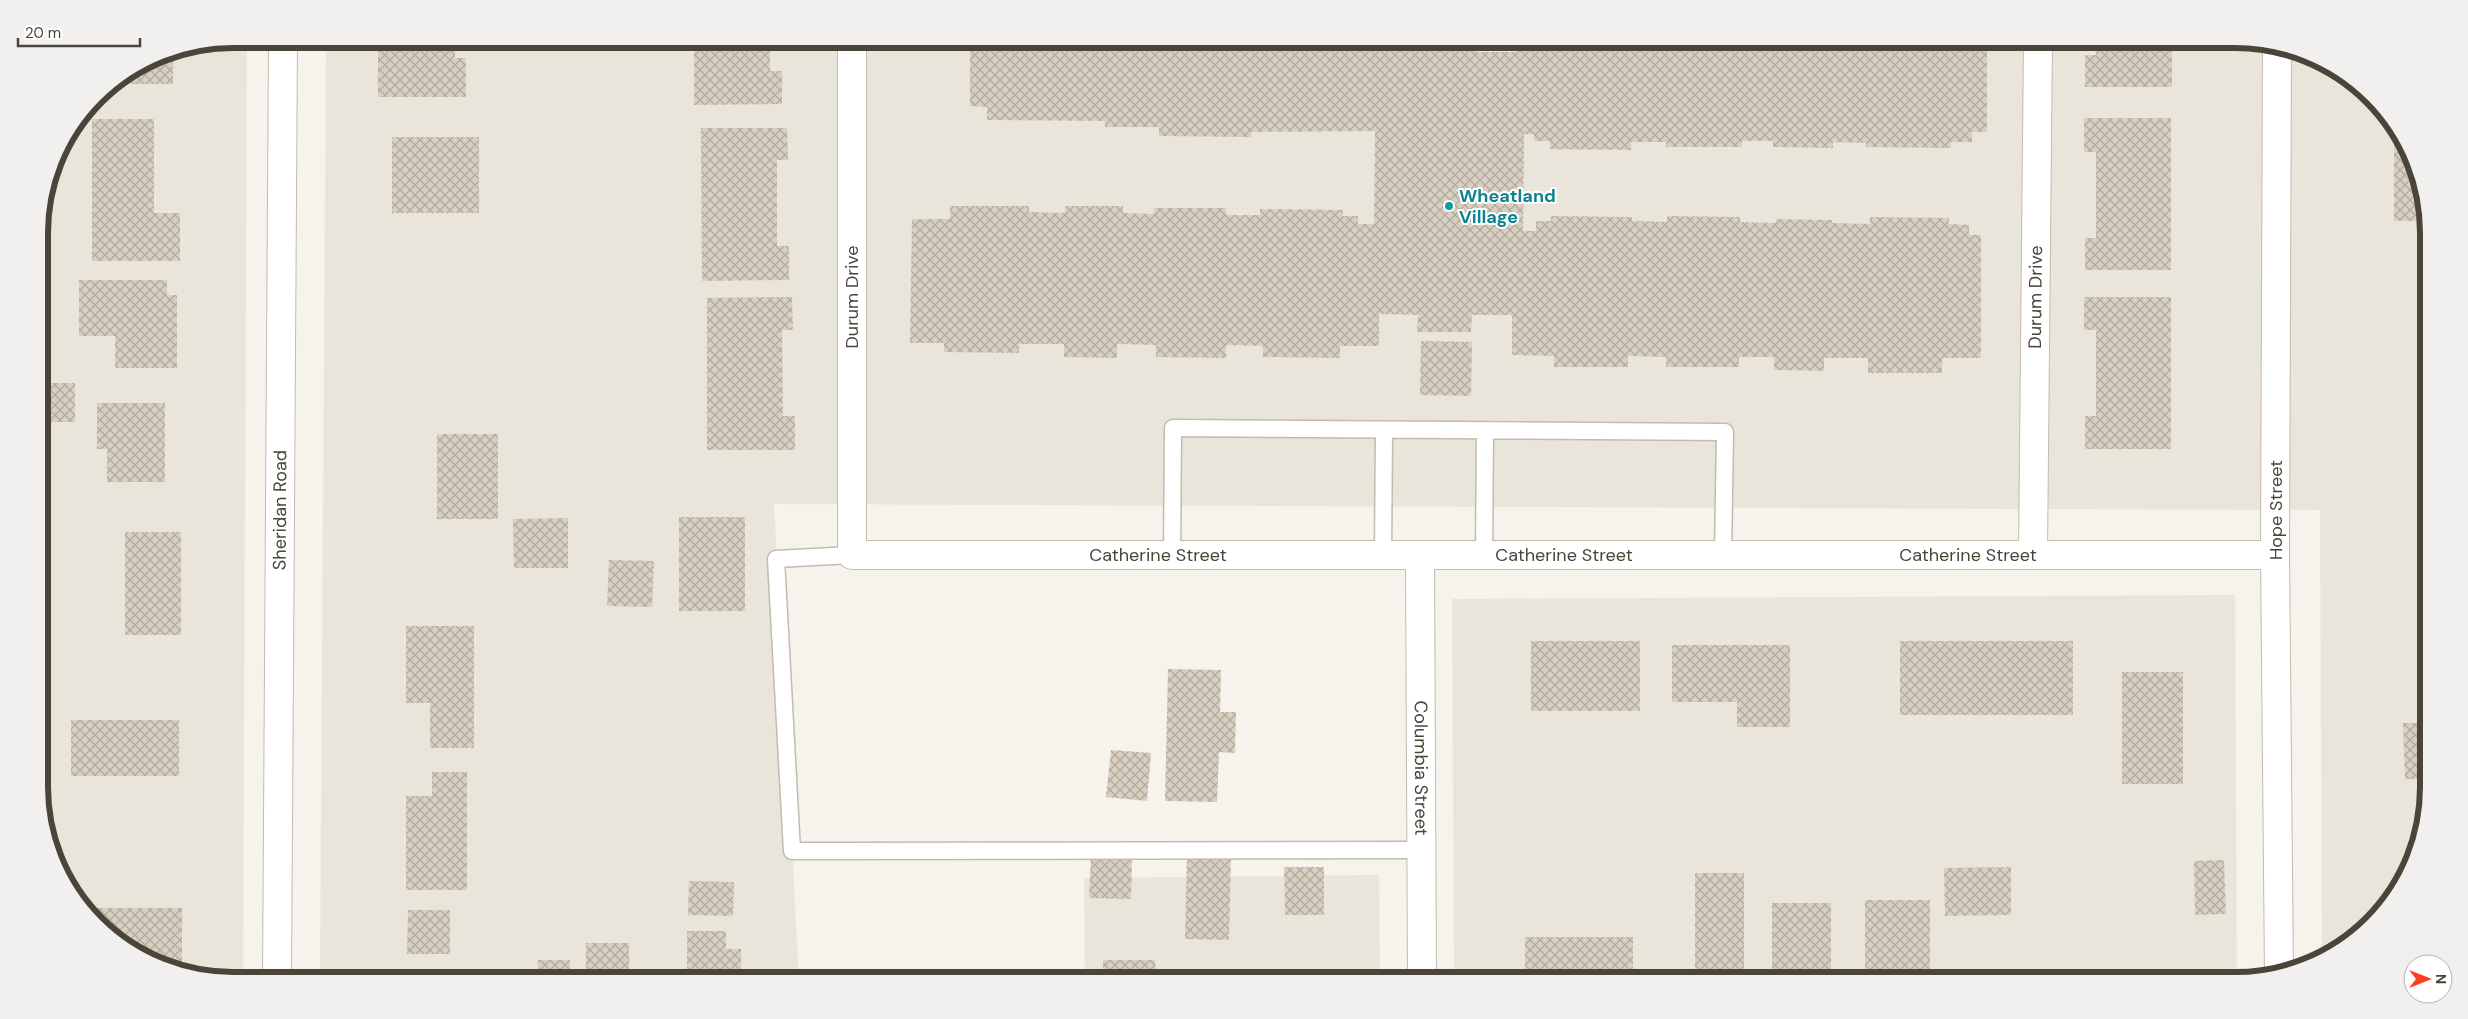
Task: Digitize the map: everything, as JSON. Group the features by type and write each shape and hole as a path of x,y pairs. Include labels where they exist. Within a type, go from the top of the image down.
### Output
{"street":[{"name":"Sheridan Road","path":"277,972 283,48"},
{"name":"Durum Drive","path":"852,48 852,555"},
{"name":"Durum Drive","path":"2033,555 2038,48"},
{"name":"Hope Street","path":"2277,52 2276,555 2279,966"},
{"name":"Catherine Street","path":"852,555 2276,555"},
{"name":"Columbia Street","path":"1420,556 1422,972"}],"lane":[{"path":"1172,556 1173,428 1725,432 1723,556"},
{"path":"1384,430 1384,556"},
{"path":"1484,556 1485,430"},
{"path":"852,555 776,560 792,851 1422,850"}],"shaded area":[{"path":"247,48 243,972 232,972 196,968 173,962 140,947 110,926 93,909 72,879 57,846 51,823 48,799 48,220 51,196 57,173 72,140 93,110 110,93 140,72 173,57 208,49"},
{"path":"326,48 2248,48 2272,51 2295,57 2328,72 2358,93 2375,110 2396,140 2411,173 2417,196 2420,220 2419,811 2411,846 2396,879 2375,909 2358,926 2322,950 2320,510 774,504 799,972 320,972"},
{"path":"2235,595 2237,972 1454,972 1452,599"},
{"path":"1379,875 1380,972 1085,972 1084,878"}],"building":[{"path":"378,48 455,48 455,58 466,58 466,97 378,97"},
{"path":"694,48 770,48 770,71 782,71 782,104 694,105"},
{"name":"Wheatland Village","path":"970,48 1386,48 1386,50 1422,50 1422,48 1476,48 1476,52 1517,52 1517,48 1987,48 1987,132 1972,132 1972,142 1951,142 1951,148 1866,147 1866,143 1833,142 1833,148 1773,147 1773,141 1742,141 1742,147 1666,147 1666,142 1631,142 1631,150 1550,149 1550,141 1534,141 1534,134 1524,134 1523,231 1536,231 1536,221 1551,221 1551,216 1632,217 1632,221 1667,222 1667,216 1740,217 1740,222 1776,223 1776,219 1832,220 1832,223 1870,224 1870,217 1949,218 1949,224 1969,225 1969,235 1981,235 1981,358 1942,358 1942,373 1868,373 1868,358 1824,358 1824,371 1774,370 1774,357 1739,357 1739,367 1666,367 1666,357 1628,356 1628,367 1554,367 1554,356 1512,355 1512,315 1472,315 1471,332 1417,332 1418,315 1379,314 1379,346 1340,346 1340,358 1263,357 1263,346 1226,345 1226,358 1156,357 1156,345 1117,344 1117,358 1064,357 1064,344 1019,344 1019,353 944,352 944,343 910,343 912,219 950,219 950,206 1029,206 1029,212 1065,213 1065,206 1123,206 1123,213 1154,214 1154,208 1226,208 1226,215 1260,215 1260,209 1343,210 1343,216 1358,216 1358,224 1374,224 1375,131 1251,132 1251,137 1159,136 1159,127 1105,127 1105,121 987,120 987,107 970,106"},
{"path":"2096,48 2172,48 2172,87 2085,87 2085,55 2096,55"},
{"path":"173,57 173,84 123,84 140,72"},
{"path":"2084,118 2171,118 2171,270 2085,270 2085,238 2096,238 2096,152 2084,152"},
{"path":"92,119 154,119 154,213 180,213 180,261 92,261"},
{"path":"701,128 787,128 788,160 777,160 777,246 789,246 789,280 702,281"},
{"path":"392,137 479,137 479,213 392,213"},
{"path":"2394,137 2411,173 2417,196 2420,221 2394,221"},
{"path":"79,280 167,280 167,295 177,295 177,368 115,368 115,336 79,336"},
{"path":"792,297 793,330 782,330 783,416 795,416 795,450 707,450 707,298"},
{"path":"2084,297 2171,297 2171,449 2085,449 2085,416 2096,416 2096,330 2084,330"},
{"path":"1421,341 1472,342 1471,396 1420,395"},
{"path":"48,383 75,383 75,422 48,422"},
{"path":"97,403 165,403 165,482 107,482 107,449 97,449"},
{"path":"437,434 498,434 498,519 437,519"},
{"path":"679,517 745,517 745,611 679,611"},
{"path":"568,518 568,568 514,568 513,519"},
{"path":"125,532 181,532 181,635 125,635"},
{"path":"609,560 654,561 652,607 607,606"},
{"path":"406,626 474,626 474,748 430,748 430,703 406,703"},
{"path":"1531,641 1640,641 1640,711 1531,711"},
{"path":"1900,641 2073,641 2073,715 1900,715"},
{"path":"1672,645 1790,645 1790,727 1737,727 1737,702 1672,702"},
{"path":"1168,669 1221,670 1220,712 1236,712 1235,753 1219,752 1217,802 1165,801"},
{"path":"2122,672 2183,672 2183,784 2122,784"},
{"path":"71,720 179,720 179,776 71,776"},
{"path":"2403,723 2420,723 2420,779 2405,779"},
{"path":"1111,750 1151,753 1147,801 1106,797"},
{"path":"432,772 467,772 467,890 406,890 406,796 432,796"},
{"path":"1091,855 1132,856 1131,899 1089,898"},
{"path":"1187,856 1231,857 1229,940 1185,939"},
{"path":"2224,860 2226,914 2195,915 2194,861"},
{"path":"1284,867 1324,867 1324,915 1285,915"},
{"path":"2011,867 2011,915 1945,916 1944,868"},
{"path":"1695,873 1744,873 1744,972 1695,972"},
{"path":"689,881 734,882 733,916 688,915"},
{"path":"1865,900 1930,900 1930,972 1865,972"},
{"path":"1772,903 1831,903 1831,972 1772,972"},
{"path":"92,908 182,908 182,964 140,947 110,926"},
{"path":"408,910 450,910 450,954 407,954"},
{"path":"687,931 726,931 726,949 741,949 741,972 687,972"},
{"path":"1525,937 1633,937 1633,972 1525,972"},
{"path":"586,943 629,943 629,972 586,972"},
{"path":"538,960 570,960 570,972 538,972"},
{"path":"1103,960 1155,960 1156,972 1103,972"},
{"path":"1276,970 1306,970 1306,972 1276,972"},
{"path":"2021,971 2083,971 2083,972"}],"place":[{"name":"Wheatland Village","path":"1449,206"}]}
